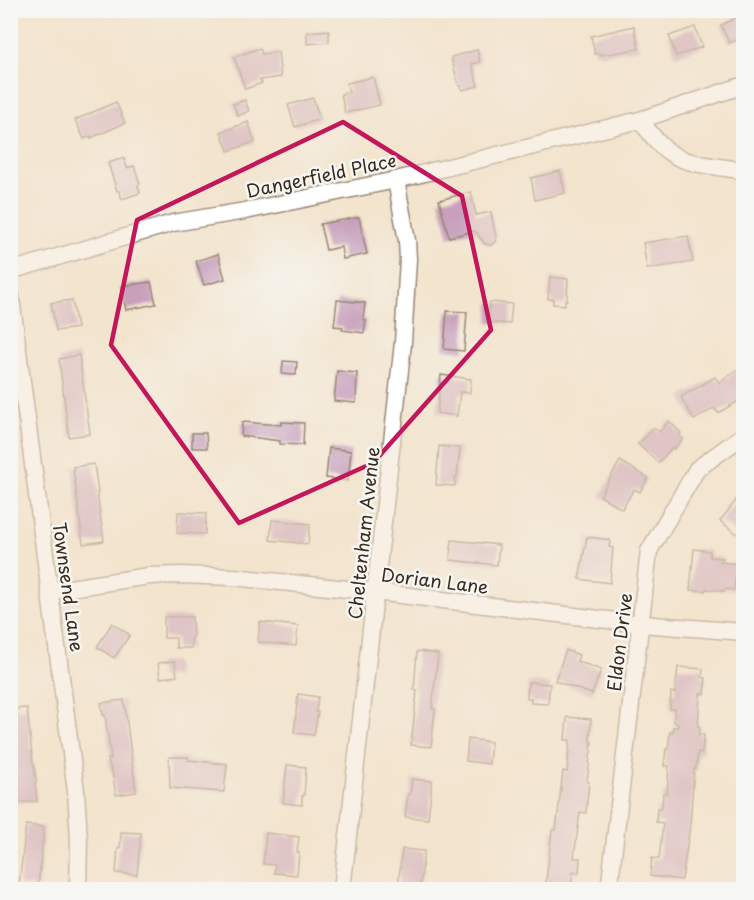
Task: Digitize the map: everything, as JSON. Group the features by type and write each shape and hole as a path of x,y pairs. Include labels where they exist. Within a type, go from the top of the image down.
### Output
{"street":[{"name":"Dangerfield Place","path":"10,271 172,223 245,211 396,180 640,120 744,86"},
{"path":"640,120 664,148 675,156 744,171"},
{"name":"Cheltenham Avenue","path":"342,890 402,362 408,277 407,241 396,180"},
{"name":"Townsend Lane","path":"10,290 76,791 79,839 78,890"},
{"name":"Eldon Drive","path":"609,890 649,551 697,469 744,435"},
{"name":"Dorian Lane","path":"50,591 150,576 233,578 376,592 641,624 744,632"}],"highlighted area":[{"path":"343,122 462,196 491,330 373,463 239,523 111,345 137,220"}],"building":[{"path":"740,16 744,23 744,37 729,43 721,25"},
{"path":"634,26 639,49 595,54 591,36"},
{"path":"695,27 702,47 676,56 669,36"},
{"path":"329,30 329,42 307,44 307,32"},
{"path":"260,48 262,54 278,52 281,77 260,80 262,83 245,89 234,57"},
{"path":"477,50 480,62 472,64 478,86 462,90 451,57"},
{"path":"373,77 380,105 345,113 341,94 349,92 347,83"},
{"path":"313,98 320,119 295,127 288,105"},
{"path":"245,100 249,111 238,116 233,104"},
{"path":"116,102 125,123 84,139 75,120"},
{"path":"248,122 255,142 228,151 221,132"},
{"path":"124,158 127,168 134,166 140,184 138,185 140,193 122,199 108,163"},
{"path":"560,171 565,193 535,200 531,178"},
{"path":"471,192 476,215 491,212 496,241 491,245 485,244 475,231 449,237 439,200"},
{"path":"359,217 367,254 343,259 341,247 326,250 320,224"},
{"path":"688,236 693,262 647,269 643,243"},
{"path":"218,254 225,279 204,285 196,261"},
{"path":"550,277 568,279 565,305 553,304 553,299 548,299"},
{"path":"151,282 156,304 126,310 121,286"},
{"path":"72,300 77,328 56,331 51,303"},
{"path":"337,300 365,303 364,333 342,330 343,327 334,326"},
{"path":"490,302 512,304 510,324 488,322"},
{"path":"447,311 467,312 464,351 444,349"},
{"path":"79,355 90,434 69,437 59,359"},
{"path":"283,361 297,362 296,375 282,374"},
{"path":"744,365 744,398 718,413 714,408 694,420 681,397 715,377 719,383"},
{"path":"337,371 357,373 356,403 334,401"},
{"path":"441,375 471,379 470,393 460,392 457,416 437,413"},
{"path":"669,421 681,433 679,435 683,439 658,463 638,444 654,428 659,432"},
{"path":"242,422 281,425 281,422 304,423 303,445 280,444 280,441 241,436"},
{"path":"192,433 206,433 207,448 192,448"},
{"path":"439,446 460,448 455,486 436,485"},
{"path":"329,448 351,451 348,481 326,478"},
{"path":"620,461 648,478 640,492 634,489 622,509 600,496"},
{"path":"94,464 104,541 83,544 73,467"},
{"path":"744,490 744,539 720,521"},
{"path":"178,512 206,513 205,534 177,533"},
{"path":"272,520 310,524 308,544 270,540"},
{"path":"587,537 610,540 609,547 613,548 610,583 579,579"},
{"path":"452,540 499,545 497,565 450,560"},
{"path":"694,549 710,551 710,557 723,558 720,562 737,564 734,590 690,590"},
{"path":"164,617 192,617 191,648 176,648 176,638 164,638"},
{"path":"260,622 298,626 296,646 258,642"},
{"path":"112,623 130,635 114,658 97,647"},
{"path":"566,650 579,655 577,661 601,670 592,694 555,681"},
{"path":"417,651 438,654 432,709 435,709 431,747 411,745 417,690 414,690"},
{"path":"175,661 177,676 160,678 158,663"},
{"path":"678,667 703,669 702,677 706,678 704,694 700,693 698,726 700,727 699,735 704,735 702,753 698,752 696,769 694,769 690,825 682,880 650,876 652,858 659,859 663,823 656,822 657,808 662,808 663,793 667,793 669,766 664,766 666,749 668,749 670,732 673,732 673,727 678,727 678,724 674,722 675,709 670,709 671,692 675,693"},
{"path":"528,682 550,684 548,704 531,703 531,698 527,698"},
{"path":"298,694 318,697 314,735 294,733"},
{"path":"124,700 136,792 116,795 108,759 111,759 105,715 103,715 101,703"},
{"path":"27,708 37,801 16,803 15,792 10,792 10,709"},
{"path":"567,717 591,719 590,741 592,742 586,813 580,812 574,858 580,858 579,873 573,872 571,890 545,890 552,830 556,830 563,771 567,772 570,740 565,740"},
{"path":"468,739 491,742 489,764 466,761"},
{"path":"169,757 188,757 188,760 227,764 224,792 170,788"},
{"path":"287,765 306,767 302,805 283,803"},
{"path":"412,779 432,781 428,819 405,817"},
{"path":"26,825 44,827 38,887 19,885"},
{"path":"121,832 141,833 137,875 116,873"},
{"path":"266,833 299,837 297,875 274,873 275,865 263,864"},
{"path":"402,849 424,851 420,890 398,888"}]}
